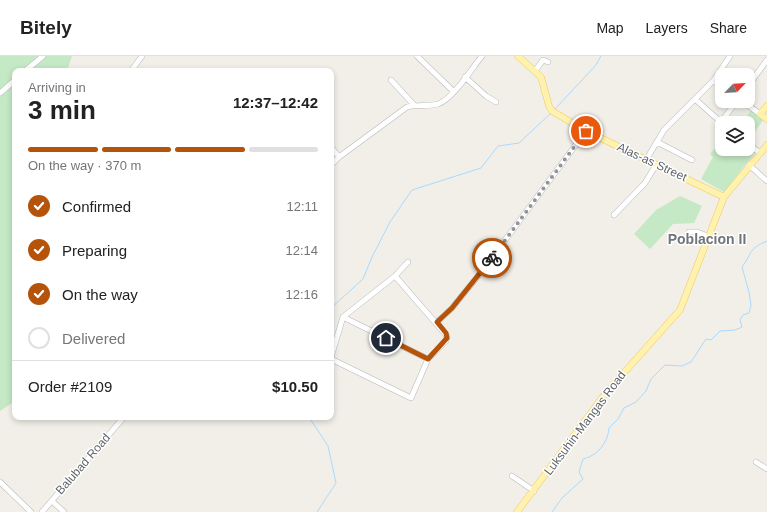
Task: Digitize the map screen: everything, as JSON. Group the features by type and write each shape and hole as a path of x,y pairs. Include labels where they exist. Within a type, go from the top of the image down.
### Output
{"main road":[{"path":"518,56 535,71"},
{"name":"Alas-as Street","path":"535,71 543,81 549,106 552,111 586,131 724,197"},
{"path":"767,106 760,114 767,119"},
{"name":"Luksuhin-Mangas Road","path":"517,512 605,394 683,306 708,236 724,197 767,145"}],"street":[{"path":"29,68 43,56"},
{"path":"133,68 142,56"},
{"path":"418,56 453,91"},
{"path":"334,162 339,156 401,111 414,105 441,103 482,56"},
{"path":"646,160 672,120 696,100 714,80 730,56"},
{"path":"535,71 543,60 548,62"},
{"path":"755,76 767,60"},
{"path":"465,77 486,96 496,102"},
{"path":"391,80 414,105"},
{"path":"0,93 12,83"},
{"path":"696,100 715,117"},
{"path":"752,108 760,114"},
{"path":"437,322 452,308 483,270 586,131"},
{"path":"657,142 692,160"},
{"path":"755,149 760,153"},
{"path":"334,150 339,156"},
{"path":"614,215 645,183 656,165"},
{"path":"749,165 767,180"},
{"path":"689,232 696,232 708,236"},
{"path":"334,348 343,317 395,276 408,262"},
{"path":"334,360 411,398 428,359 447,338 446,333 437,322 395,276"},
{"path":"343,317 428,359"},
{"name":"Balubad Road","path":"42,512 121,420"},
{"path":"756,462 767,469"},
{"path":"512,476 534,491"},
{"path":"0,482 31,512"},
{"path":"52,501 64,512"}],"green space":[{"path":"0,56 72,56 68,68 12,68 12,403 0,411"},
{"path":"752,109 764,119 755,131 755,116 747,116"},
{"path":"715,148 715,156 752,156 724,192 701,179 713,157 710,154"},
{"path":"680,196 702,206 694,223 673,224 650,249 634,234 656,210"}],"waterway":[{"path":"555,109 596,65 601,56"},
{"path":"334,305 363,279 372,257 390,222 412,190 481,168 498,146 519,143 550,114"},
{"path":"552,512 562,498 583,479 579,472 583,459 593,455 601,448 604,444 609,428 618,419 624,408 636,402 646,391 651,379 665,365 682,366 691,362 706,339 711,340 720,331 735,330 742,327 740,320 743,315 749,313 751,305 742,267 752,251 757,246 767,241"},
{"path":"311,420 328,446 336,483 317,512"}],"way so far":[{"path":"492,258 548,180 586,131"}],"district":[{"name":"Poblacion II","path":"707,239"}],"route":[{"path":"386,338 428,359 446,341 447,338 446,333 437,322 452,308 492,258"}]}
